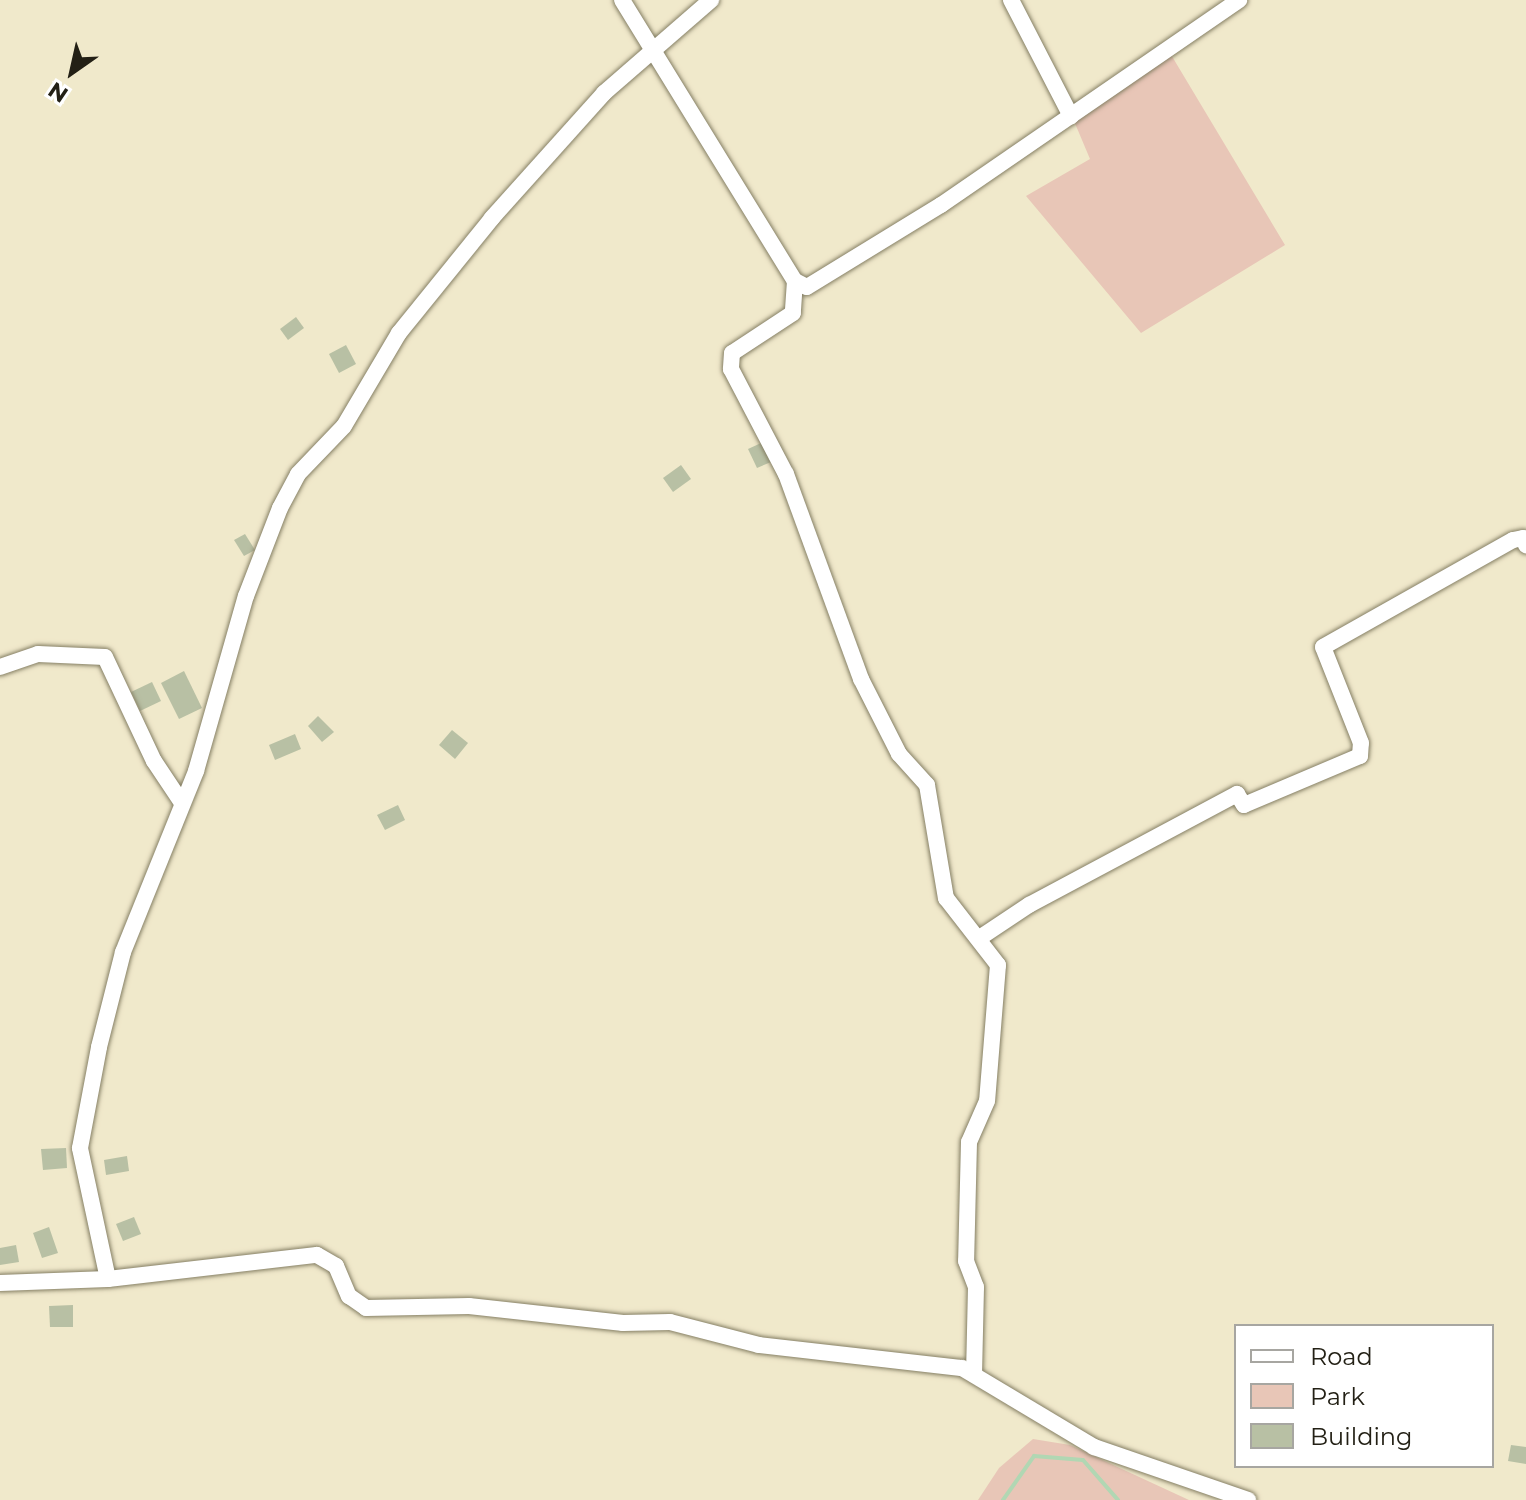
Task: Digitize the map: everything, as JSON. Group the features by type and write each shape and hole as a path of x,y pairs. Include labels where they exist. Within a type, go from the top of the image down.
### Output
{"street":[{"path":"622,0 795,281 807,287 843,268 1239,0"},
{"path":"108,1279 80,1148 123,952 214,713 246,596 298,474 344,426 399,333 492,218 604,93 654,55 711,0"},
{"path":"1011,0 1071,116"},
{"path":"795,281 793,313 732,353 731,369 786,474 870,698 899,754 927,785 946,898 997,960 999,979 989,1034 987,1101 969,1142 966,1261 976,1287 974,1373"},
{"path":"981,937 1029,905 1237,794 1244,805 1255,802 1360,756 1361,743 1323,647 1513,540 1523,538 1526,545"},
{"path":"0,667 38,654 105,657 154,761 182,803"},
{"path":"0,1283 108,1279 317,1255 336,1266 349,1296 366,1308 469,1306 623,1323 670,1322 759,1345 974,1373 1094,1447 1248,1500"}],"green space":[{"path":"1170,53 1285,245 1141,333 1026,196 1090,159 1074,121"},
{"path":"1033,1439 1070,1445 1189,1500 978,1500 999,1468"}],"building":[{"path":"296,317 304,328 288,340 280,329"},
{"path":"346,345 356,364 339,373 329,354"},
{"path":"761,443 771,462 757,468 748,449"},
{"path":"681,465 691,479 673,492 663,478"},
{"path":"245,534 255,550 244,556 234,540"},
{"path":"184,671 202,708 179,719 161,683"},
{"path":"152,682 161,701 140,711 131,692"},
{"path":"318,716 334,732 322,742 308,726"},
{"path":"452,730 468,743 455,759 439,745"},
{"path":"295,734 301,749 275,760 269,745"},
{"path":"398,805 405,820 385,830 377,815"},
{"path":"66,1148 67,1168 43,1170 41,1149"},
{"path":"127,1156 129,1171 106,1175 104,1160"},
{"path":"134,1217 141,1234 123,1241 116,1224"},
{"path":"49,1227 58,1253 42,1258 33,1233"},
{"path":"16,1245 19,1262 0,1265 0,1248"},
{"path":"73,1305 73,1327 50,1327 49,1306"},
{"path":"1511,1445 1526,1447 1526,1464 1508,1461"}],"waterway":[{"path":"1003,1500 1034,1456 1083,1460 1118,1500"}]}
